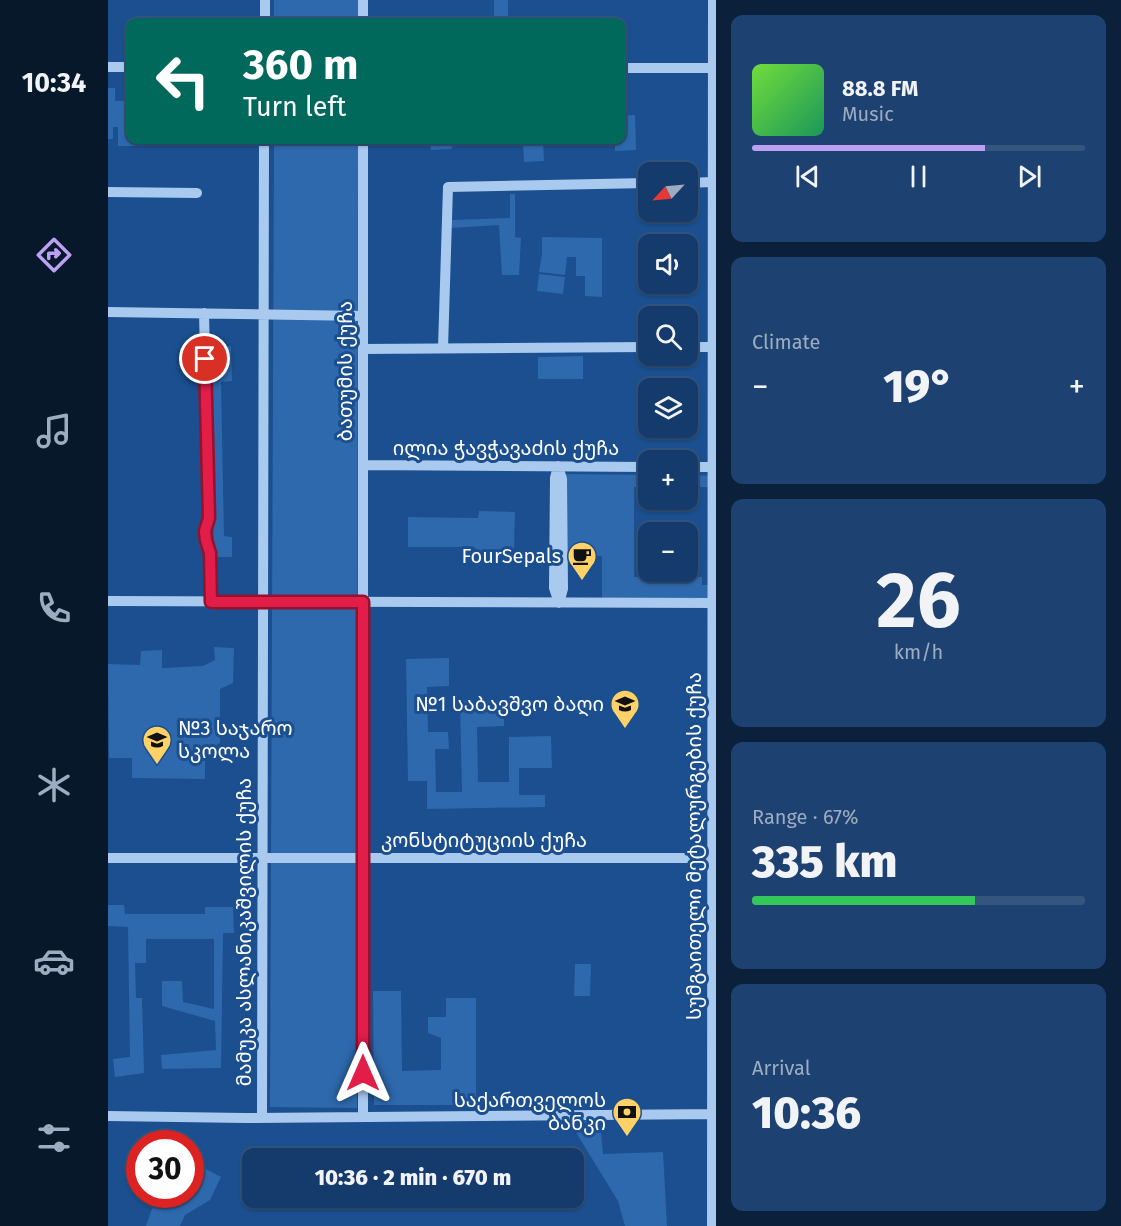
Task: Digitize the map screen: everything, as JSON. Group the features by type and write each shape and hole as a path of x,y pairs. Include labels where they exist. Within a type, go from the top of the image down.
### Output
{"street":[{"path":"264,18 265,0"},
{"path":"363,0 363,18"},
{"name":"სუმგაითელი მეტალურგების ქუჩა","path":"712,0 714,68 712,183 714,1114 712,1226"},
{"path":"108,67 126,67"},
{"path":"626,68 714,68"},
{"path":"263,602 264,144"},
{"name":"ბათუმის ქუჩა","path":"363,144 363,602"},
{"path":"443,348 448,187 638,183"},
{"path":"698,183 712,183"},
{"path":"108,192 197,193"},
{"path":"108,312 363,316"},
{"path":"204,313 209,518 205,531 210,553 211,602"},
{"path":"363,348 638,347"},
{"path":"698,347 712,347"},
{"name":"ილია ჭავჭავაძის ქუჩა","path":"363,465 638,466"},
{"path":"558,466 555,478 559,533 555,588 559,603"},
{"path":"698,467 714,467"},
{"path":"108,601 714,603"},
{"name":"მამუკა ასლანიკაშვილის ქუჩა","path":"262,1118 263,602"},
{"path":"363,602 363,1117"},
{"name":"კონსტიტუციის ქუჩა","path":"108,858 714,858"},
{"path":"108,1116 262,1118 714,1114"}],"shaded area":[{"path":"274,0 358,0 358,18 274,18"},
{"path":"494,0 508,0 508,18 494,18"},
{"path":"108,88 115,88 115,101 126,101 126,144 170,144 170,146 118,146 118,127 113,127 113,139 108,139"},
{"path":"635,115 636,150 615,151 615,144 626,144 626,116"},
{"path":"274,144 358,144 357,1108 270,1107"},
{"path":"430,144 451,144 452,149 431,150"},
{"path":"523,144 543,144 544,161 524,162"},
{"path":"510,194 515,194 515,237 521,238 519,275 502,275 499,225 451,228 451,220 510,218"},
{"path":"542,237 602,238 602,297 585,296 585,276 576,276 576,257 567,257 565,275 539,272"},
{"path":"539,274 565,277 563,294 537,291"},
{"path":"231,346 232,381 221,382 224,536 232,537 232,557 214,557 210,347"},
{"path":"583,356 583,379 538,379 538,357"},
{"path":"565,474 638,475 638,487 634,487 634,577 638,577 638,582 698,582 698,577 702,577 702,585 716,585 716,601 602,601 602,556 565,555"},
{"path":"698,475 716,476 716,487 698,487"},
{"path":"479,511 515,512 514,552 475,552 475,547 408,547 408,517 478,518"},
{"path":"214,647 234,648 233,683 220,689 220,743 205,752 205,779 132,778 132,758 109,758 108,664 140,665 141,651 162,650 162,668 203,666 215,660"},
{"path":"449,658 449,686 427,687 428,732 448,732 449,749 435,749 436,792 462,792 460,701 504,700 504,726 477,727 478,782 509,782 509,737 551,736 552,768 519,768 519,795 545,795 545,807 427,809 427,781 408,781 406,659"},
{"path":"108,905 124,905 125,914 205,914 205,907 233,907 234,933 223,933 221,1068 162,1069 161,1055 216,1050 215,1021 162,1006 162,981 182,981 183,1002 214,1009 214,939 146,939 146,963 135,963 136,998 142,998 144,1073 115,1077 113,1059 130,1057 128,927 108,926"},
{"path":"575,964 591,964 590,996 574,996"},
{"path":"373,991 401,991 402,1071 441,1070 441,1038 428,1033 428,1017 446,1017 446,998 476,998 476,1105 374,1105"},
{"path":"569,1121 600,1121 603,1154 663,1152 667,1226 625,1226 618,1201"},
{"path":"204,1168 221,1177 210,1200 204,1204"},
{"path":"152,1208 197,1208 185,1215 180,1226 146,1226"}],"place":[{"name":"FourSepals","path":"582,582"},
{"name":"№1 საბავშვო ბაღი","path":"625,730"},
{"name":"№3 საჯარო სკოლა","path":"157,766"},
{"name":"საქართველოს ბანკი","path":"627,1138"}],"route":[{"path":"205,359 209,518 205,531 210,553 211,602 363,602 363,1073"}]}
